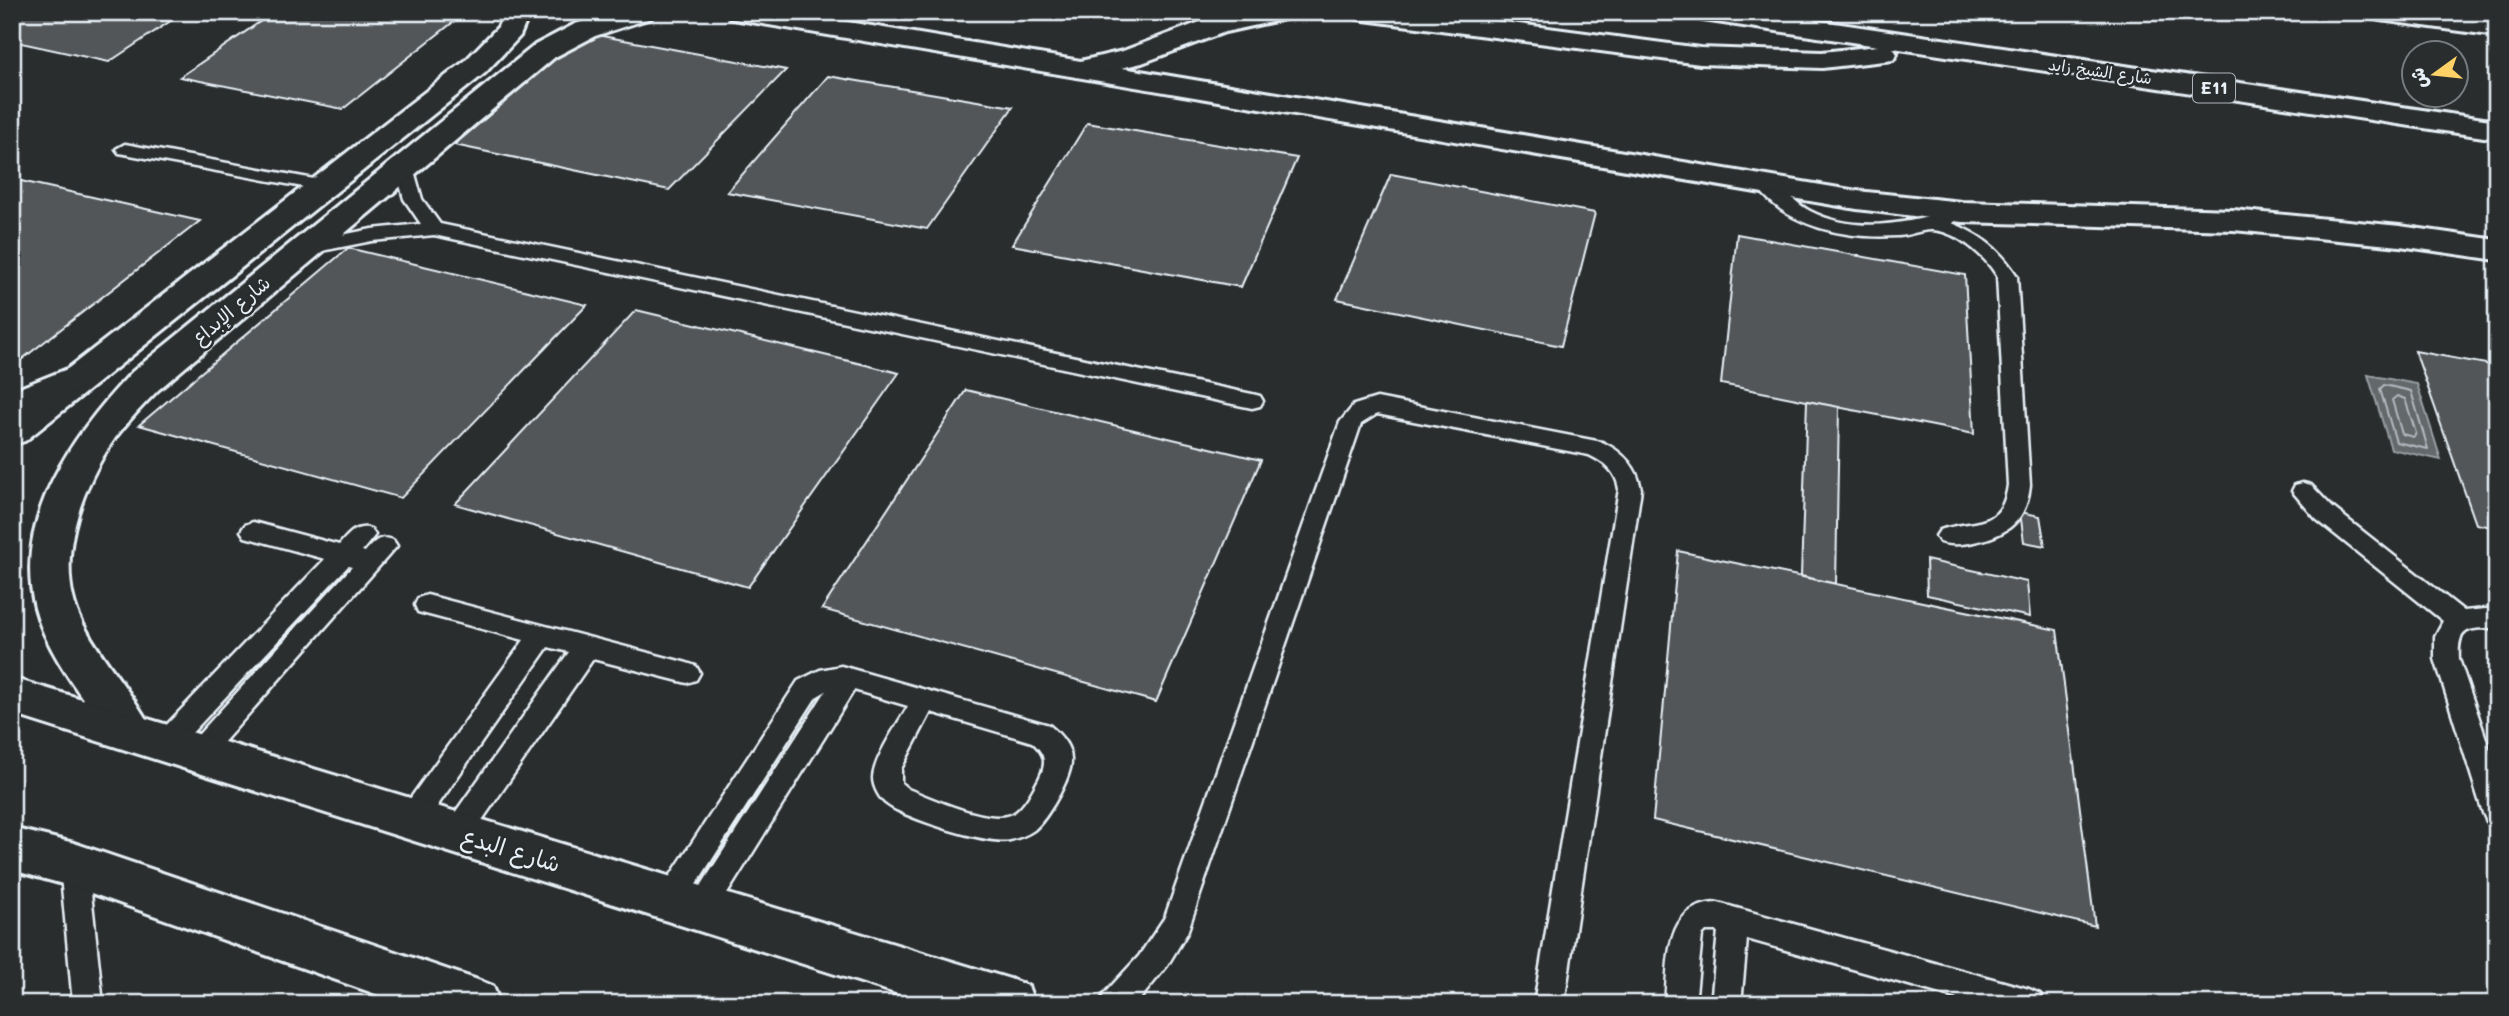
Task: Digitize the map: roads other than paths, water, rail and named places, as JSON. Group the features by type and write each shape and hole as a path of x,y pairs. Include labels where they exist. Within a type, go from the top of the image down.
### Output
{"main road":[{"name":"شارع الإبداع","path":"12,432 475,67 510,30 517,12"},
{"name":"شارع الإبداع","path":"165,743 76,647 57,610 50,569 54,527 73,476 103,428 145,381 545,51 585,30 642,12"},
{"path":"739,12 1857,200 1949,218 2233,219 2400,236 2497,250"},
{"path":"1082,69 1132,57 1218,25 1280,12"},
{"path":"1363,12 1639,49 1737,58 1822,60 1932,47"},
{"name":"شارع الشيخ زايد","path":"1703,12 2497,130"},
{"path":"2380,12 2497,28"},
{"path":"12,406 85,374"},
{"name":"شارع البدع","path":"12,696 1010,1004"},
{"path":"12,849 74,865 475,1004"}],"lane":[{"path":"125,149 325,186"},
{"path":"404,167 413,199 434,229"},
{"path":"1948,536 1987,530 2002,523 2013,512 2019,499 2020,485 2007,276 1989,251 1964,235 1949,218"},
{"path":"306,248 372,235 434,229 1252,401"},
{"path":"1115,1004 1140,981 1161,953 1177,923 1351,422 1356,414 1365,408 1377,406 1594,448 1617,460 1629,479 1630,489 1549,1004"},
{"path":"2303,491 2323,513 2460,621"},
{"path":"165,743 373,548 345,555 253,531"},
{"path":"165,743 345,555"},
{"path":"427,605 687,673"},
{"path":"2497,618 2478,617 2460,621 2449,630 2444,643 2497,813"},
{"path":"412,819 542,635"},
{"path":"457,833 587,647"},
{"path":"686,904 848,678 1040,733 1049,740 1058,758 1057,769 1037,810 1015,827 990,828 899,798 889,791 886,780 888,768 924,700"},
{"path":"74,865 88,1004"},
{"path":"1680,1004 1688,935 1693,924 1705,917 1735,921 2029,1004"},
{"path":"1726,1004 1735,921"}],"water":[{"path":"2368,375 2417,384 2441,460 2391,449"}]}
